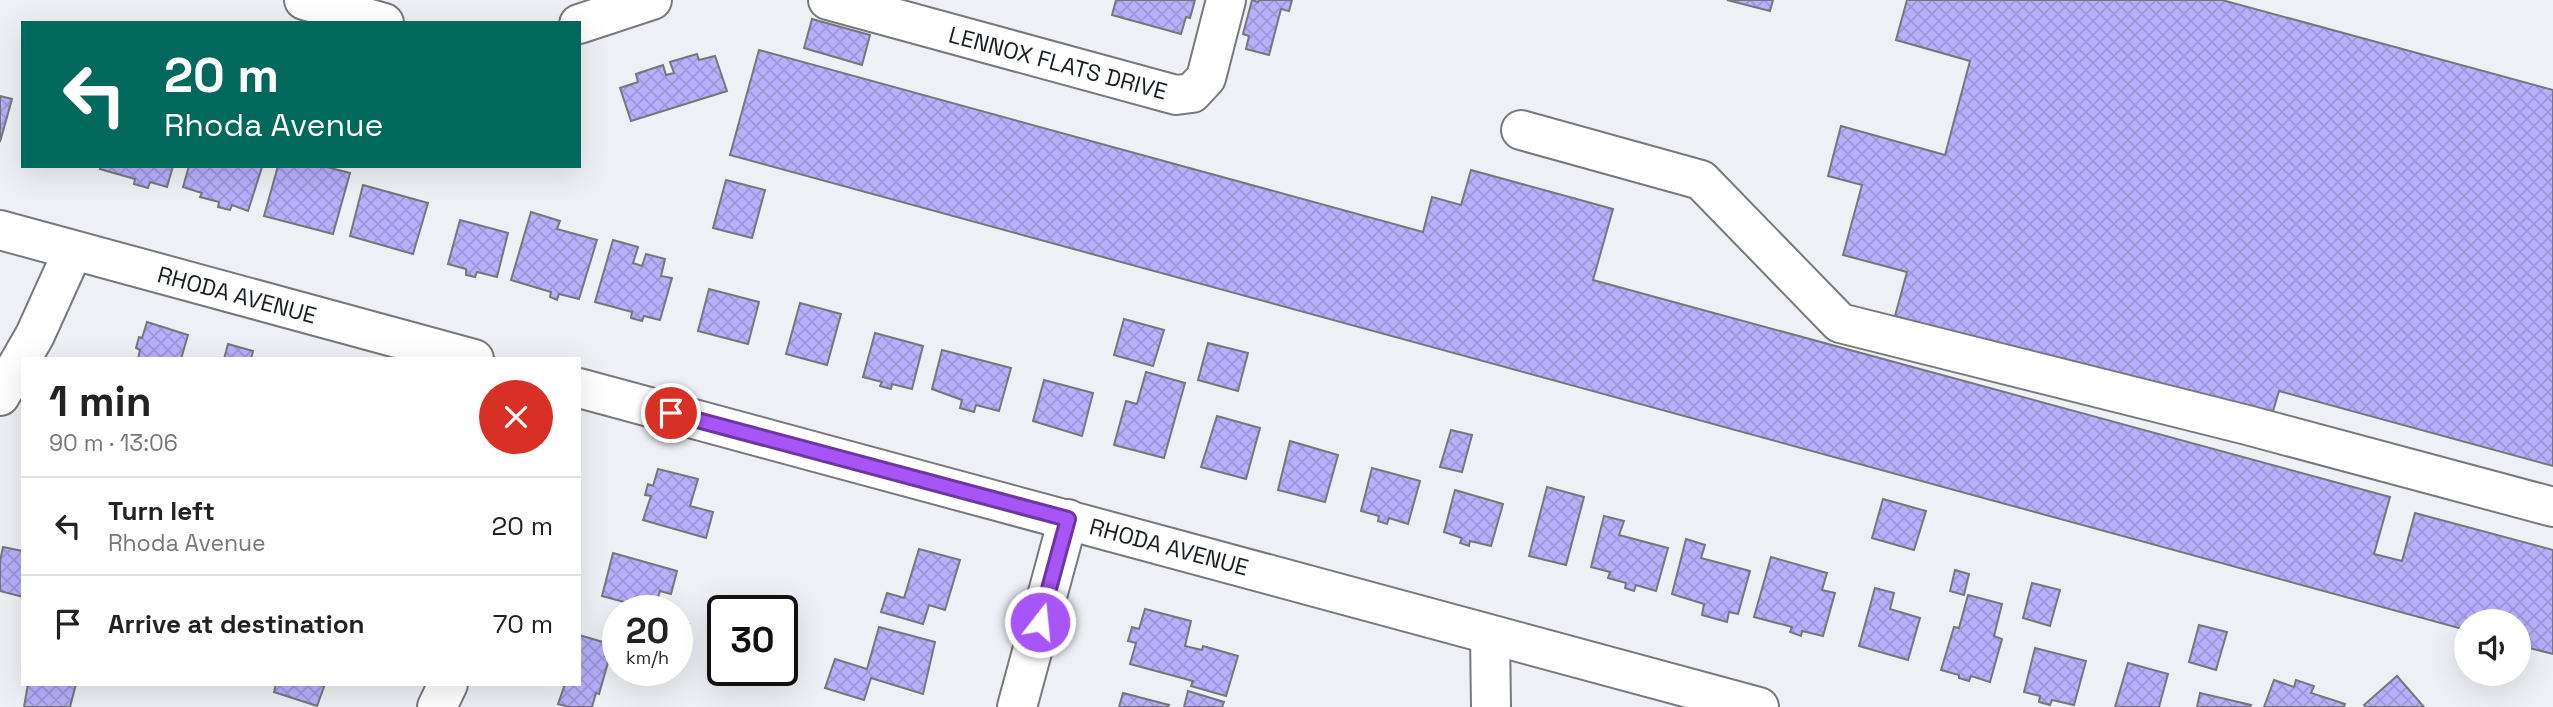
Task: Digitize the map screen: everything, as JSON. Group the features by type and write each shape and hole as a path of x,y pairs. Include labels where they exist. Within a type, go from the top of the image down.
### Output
{"street":[{"path":"304,0 377,21"},
{"path":"561,21 566,0"},
{"path":"581,23 652,0"},
{"name":"LENNOX FLATS DRIVE","path":"828,0 1176,95 1192,93 1206,78 1226,0"},
{"path":"1521,130 1701,180 1840,323 2247,425 2553,507"},
{"name":"RHODA AVENUE","path":"0,230 467,357"},
{"path":"22,357 73,251"},
{"path":"0,396 21,359"},
{"name":"RHODA AVENUE","path":"583,399 1068,519 1759,707"},
{"path":"1017,707 1068,519"},
{"path":"1490,635 1491,707"},
{"path":"437,707 447,686"}],"building":[{"path":"1116,0 1195,0 1190,18 1186,17 1181,34 1112,15"},
{"path":"1252,0 1292,0 1289,11 1281,9 1269,55 1246,49 1249,36 1243,34"},
{"path":"1727,0 1773,0 1770,11"},
{"path":"1907,0 2222,0 2553,90 2553,466 2279,391 2271,418 1895,316 1907,272 1843,255 1862,185 1828,176 1841,126 1945,155 1970,61 1896,40"},
{"path":"812,19 870,35 862,65 804,48"},
{"path":"759,50 1423,232 1432,197 1461,205 1471,170 1613,209 1593,280 2390,497 2374,554 2402,561 2415,513 2553,550 2553,654 2531,648 2531,609 2454,609 2454,627 730,155"},
{"path":"697,54 699,60 715,56 727,91 631,121 620,88 638,82 636,74 663,65 666,75 674,73 670,62"},
{"path":"0,96 12,99 0,142"},
{"path":"172,168 167,187 150,182 148,188 134,184 135,179 100,169"},
{"path":"188,168 262,168 248,211 232,205 230,210 218,207 219,202 200,197 202,193 183,187"},
{"path":"277,168 331,168 350,173 333,234 264,216"},
{"path":"726,180 765,190 752,238 713,228"},
{"path":"363,185 428,203 413,254 350,236"},
{"path":"531,212 560,221 557,229 597,240 579,299 559,294 557,300 550,297 551,292 511,280"},
{"path":"460,220 508,233 497,277 477,272 475,277 466,275 466,269 448,264"},
{"path":"613,240 638,247 633,263 642,266 646,254 665,259 661,276 672,278 660,320 644,316 642,321 631,318 632,312 595,302"},
{"path":"709,289 759,302 748,344 698,331"},
{"path":"800,303 841,314 827,365 786,354"},
{"path":"1124,319 1164,330 1153,366 1114,355"},
{"path":"147,322 188,335 182,357 138,357 140,350 136,348 139,337 142,338"},
{"path":"875,333 923,346 912,389 892,384 891,389 880,386 882,382 863,377"},
{"path":"1208,343 1248,353 1238,391 1198,380"},
{"path":"228,344 253,351 252,357 225,357"},
{"path":"942,350 1011,368 999,411 976,405 974,412 960,408 962,400 932,389"},
{"path":"1146,372 1185,383 1164,458 1114,445 1126,401 1137,404"},
{"path":"1044,380 1093,393 1082,436 1033,421"},
{"path":"1217,416 1260,428 1246,479 1201,467"},
{"path":"1451,430 1472,435 1462,472 1440,467"},
{"path":"1290,441 1338,455 1325,502 1278,490"},
{"path":"1372,468 1420,481 1408,524 1389,518 1387,524 1378,521 1379,516 1361,511"},
{"path":"658,469 698,479 690,506 713,512 706,538 643,520 651,496 645,495 648,484 653,486"},
{"path":"1547,487 1584,497 1566,565 1529,556"},
{"path":"1455,490 1503,504 1491,546 1470,541 1469,546 1460,543 1462,538 1444,532"},
{"path":"1883,499 1926,511 1914,550 1872,538"},
{"path":"1604,516 1624,521 1619,535 1668,548 1656,591 1636,585 1634,591 1625,588 1626,583 1608,578 1610,572 1591,567"},
{"path":"1686,539 1705,545 1701,558 1750,571 1738,614 1729,612 1727,622 1702,615 1704,604 1672,594"},
{"path":"3,547 21,551 21,596 0,591"},
{"path":"919,549 960,560 945,610 929,605 923,624 881,612 887,593 904,598"},
{"path":"613,553 677,571 671,594 660,591 659,595 602,595"},
{"path":"1771,557 1827,573 1822,590 1835,593 1823,636 1802,631 1801,636 1790,632 1792,627 1754,617"},
{"path":"1955,570 1969,574 1964,595 1950,591"},
{"path":"2032,583 2060,590 2050,626 2023,618"},
{"path":"1875,588 1894,593 1890,609 1920,618 1908,660 1859,646"},
{"path":"1968,595 2002,604 1994,636 2002,639 1990,682 1971,676 1969,681 1941,670 1954,627 1959,628"},
{"path":"1145,609 1191,621 1185,646 1202,650 1203,646 1238,656 1226,696 1191,686 1193,681 1130,664 1136,643 1128,641 1132,627 1139,629"},
{"path":"2199,625 2227,632 2216,670 2189,662"},
{"path":"879,627 935,642 923,694 871,678 864,700 825,688 835,659 867,669"},
{"path":"581,636 602,642 602,684 599,694 596,693 592,707 558,704 564,686 581,686"},
{"path":"2035,648 2086,661 2074,705 2052,700 2050,705 2039,702 2040,696 2024,692"},
{"path":"2128,663 2168,674 2159,707 2115,707"},
{"path":"2397,676 2424,707 2364,705"},
{"path":"2274,680 2294,687 2296,680 2314,686 2311,693 2345,704 2344,707 2264,707"},
{"path":"28,686 75,686 70,707 24,707"},
{"path":"276,686 324,686 317,706 274,692"},
{"path":"1188,691 1224,702 1222,707 1184,707"},
{"path":"1123,693 1169,705 1119,707"},
{"path":"2200,693 2251,705 2197,707"}],"route":[{"path":"671,413 1068,519 1040,622"}]}
